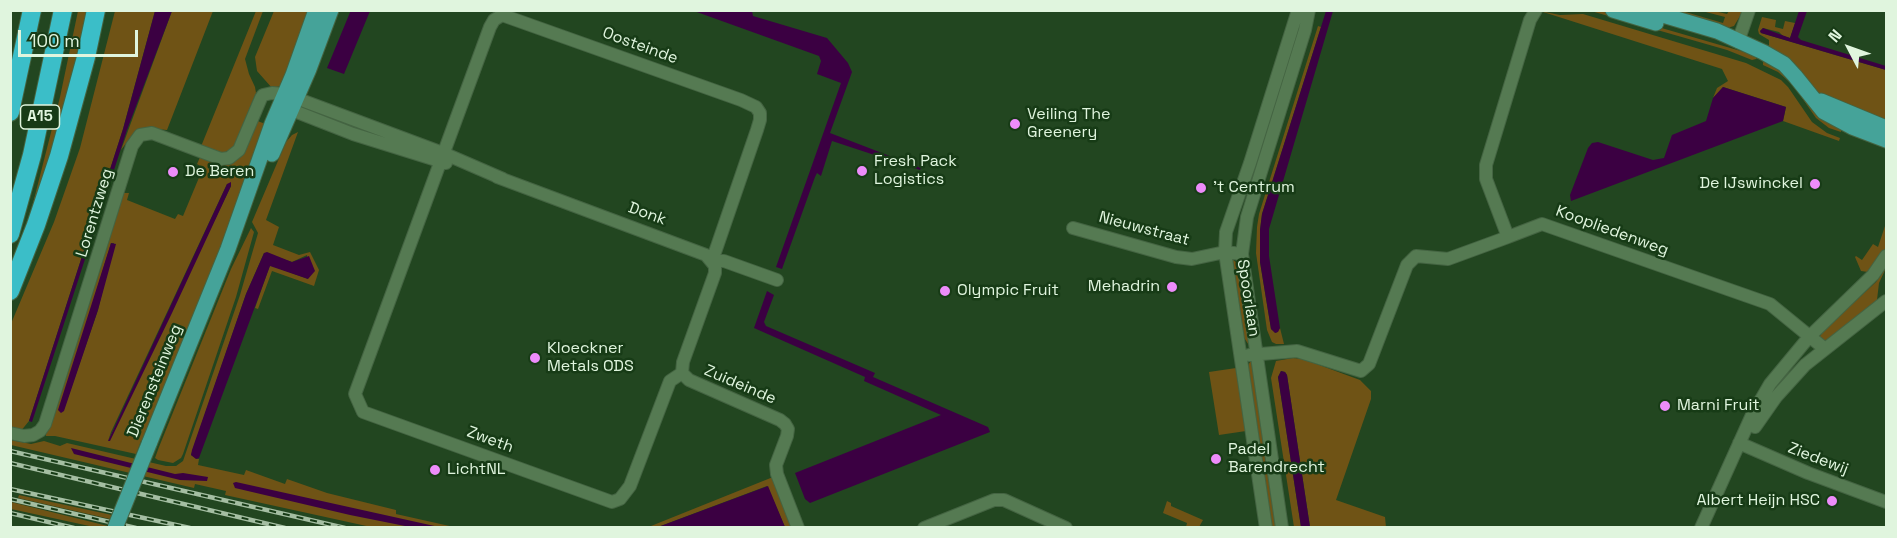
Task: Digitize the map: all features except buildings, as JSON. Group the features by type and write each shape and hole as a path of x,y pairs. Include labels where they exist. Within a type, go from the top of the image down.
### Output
{"highway":[{"name":"A15","path":"10,112 32,10"},
{"name":"A15","path":"10,234 32,154 63,10"},
{"name":"A15","path":"10,291 52,176 86,57 96,10"},
{"name":"A15","path":"86,57 104,24 107,10"}],"main road":[{"name":"Dierensteinweg","path":"115,528 228,249 248,211 288,102 316,10"},
{"name":"Dierensteinweg","path":"288,102 331,10"},
{"path":"1613,10 1714,38 1738,42"},
{"path":"1646,10 1717,31 1763,52 1784,64 1813,97 1819,108 1833,118 1887,140"},
{"path":"1813,97 1887,128"}],"street":[{"name":"Spoorlaan","path":"1266,528 1225,252 1226,232 1254,152 1298,10"},
{"name":"Spoorlaan","path":"1282,528 1242,254 1247,217 1305,30 1309,10"},
{"path":"1738,42 1749,10"},
{"path":"1508,237 1486,179 1486,165 1532,14"},
{"name":"Oosteinde","path":"442,157 490,27 494,20 502,15 749,103 760,113 760,120 712,261"},
{"name":"Lorentzweg","path":"10,433 33,435 45,424 135,140 144,134 152,133 220,159 229,158 238,150 263,95 288,102"},
{"name":"Donk","path":"288,102 696,250 712,261 724,261 777,280"},
{"name":"Zweth","path":"442,157 355,394 363,412 612,502 620,499 630,486 670,381 682,373 683,362 716,273 712,261"},
{"name":"Koopliedenweg","path":"1256,354 1297,351 1361,371 1370,364 1407,265 1416,256 1448,259 1542,224 1770,304 1825,349"},
{"name":"Nieuwstraat","path":"1073,228 1192,260 1225,252 1242,254"},
{"path":"1701,528 1752,415 1770,384 1809,337 1873,275 1887,256"},
{"path":"1755,427 1790,380 1825,349 1887,301"},
{"path":"1240,356 1256,354"},
{"name":"Zuideinde","path":"682,373 688,380 785,424 788,429 776,465 777,474 798,528"},
{"name":"Ziedewij","path":"1739,443 1808,473 1887,501"},
{"path":"924,528 994,500 1004,500 1066,528"}],"shaded area":[{"path":"351,10 370,11 344,74 327,68"},
{"path":"78,11 88,11 62,124 30,215 60,97"},
{"path":"115,11 155,11 123,129 29,421 20,432 11,430 10,326 54,222 80,148"},
{"path":"155,11 172,11 127,130 32,422 29,421 123,129"},
{"path":"172,11 213,11 167,130 157,129 134,133 121,150"},
{"path":"256,11 263,11 245,59 256,93 233,148 223,154 202,147 202,144"},
{"path":"274,11 308,11 281,86 272,88 257,71 255,57"},
{"path":"694,11 752,11 753,16 827,38 848,63 852,72 830,133 921,168 920,170 832,141 821,176 817,173 815,177 782,269 776,267 841,83 817,74 821,61 819,56"},
{"path":"1326,11 1333,11 1269,229 1269,256 1280,328 1275,333 1271,329 1260,262 1262,214"},
{"path":"1540,11 1560,15 1583,14 1746,63 1781,80 1812,122 1827,133 1840,138 1839,141 1783,121 1786,107 1723,87 1713,98 1717,88 1728,81 1722,69"},
{"path":"1591,11 1603,11 1758,56 1752,60 1727,50"},
{"path":"1657,11 1682,11 1723,23 1725,17 1702,11 1727,14 1729,11 1743,11 1734,26 1724,29"},
{"path":"1799,11 1807,11 1798,37 1801,40 1886,66 1886,70 1761,33 1763,28 1790,38"},
{"path":"1762,17 1776,20 1775,27 1783,29 1785,21 1795,23 1790,38 1779,32 1763,28 1761,33 1886,70 1886,124 1821,96 1769,47 1769,40 1759,34"},
{"path":"1318,26 1321,27 1262,214 1260,262 1271,329 1276,333 1280,328 1284,344 1276,344 1272,342 1267,330 1256,253 1257,227 1259,214"},
{"path":"1763,59 1782,70 1841,129 1841,132 1829,128 1816,118 1793,85 1778,72 1763,65"},
{"path":"1723,87 1786,107 1783,121 1571,201 1570,195 1592,143 1598,142 1653,160 1664,158 1672,135 1706,121 1713,98"},
{"path":"255,120 268,125 146,438 141,441 136,454 46,436 45,431 123,193 129,193 127,200 175,219 178,214 183,216 203,168 197,164 201,155 225,163","holes":["227,184 231,186 108,441 111,432","111,243 114,243 98,310 64,409"]},
{"path":"298,132 266,220 279,227 273,245 299,255 310,252 319,270 314,286 272,271 258,309 255,308 270,265 308,279 307,255 292,262 264,253 246,294 191,455 199,459 198,465 244,475 246,470 285,484 287,479 327,493 396,510 396,514 454,527 371,527 225,495 226,491 195,484 194,488 11,445 11,440 31,444 44,441 60,446 67,443 166,466 176,466 183,461 240,295 258,233 252,222 286,142"},
{"path":"231,182 172,313 108,441 227,184"},
{"path":"1886,223 1886,247 1878,262 1868,272 1861,271 1855,257 1862,260 1873,244 1878,247"},
{"path":"251,228 254,232 236,297 183,454 173,463 158,460 155,458 159,447 231,269"},
{"path":"111,243 116,244 98,310 64,411 61,413 58,410"},
{"path":"267,252 292,262 309,256 315,271 308,279 270,266 199,458 196,459 191,455 192,450 246,294 264,253"},
{"path":"1231,258 1238,264 1250,347 1243,336"},
{"path":"1886,268 1879,283 1877,300 1874,305 1825,343 1820,340 1824,330 1876,282"},
{"path":"767,291 774,295 764,322 766,326 875,373 873,377 988,427 990,432 810,503 805,499 795,473 941,415 864,381 865,377 754,328"},
{"path":"1303,359 1360,380 1371,391 1371,399 1336,500 1385,517 1386,527 1310,527 1287,375 1281,371 1278,377 1301,527 1294,527 1271,378 1276,361"},
{"path":"1250,362 1253,362 1279,527 1268,527 1246,369"},
{"path":"1236,368 1246,431 1219,435 1209,372"},
{"path":"1281,371 1287,375 1310,527 1301,527 1278,377"},
{"path":"71,448 175,474 208,477 207,481 180,480 74,454"},
{"path":"773,477 793,527 785,527 767,486 658,527 646,528"},
{"path":"233,483 439,527 410,527 350,515 235,488"},
{"path":"768,486 785,527 658,527"},
{"path":"19,495 112,515 110,519 18,498"},
{"path":"1167,501 1171,503 1171,506 1203,520 1199,527 1186,527 1187,523 1163,513"},
{"path":"11,502 108,526 94,527 11,509"}],"railway":[{"path":"10,451 345,528"},
{"path":"10,463 285,528"},
{"path":"10,489 190,528"},
{"path":"10,499 136,528"},
{"path":"10,513 74,528"}],"place":[{"name":"Veiling The Greenery","path":"1015,124"},
{"name":"Fresh Pack Logistics","path":"862,171"},
{"name":"De Beren","path":"173,172"},
{"name":"De IJswinckel","path":"1815,184"},
{"name":"'t Centrum","path":"1201,188"},
{"name":"Mehadrin","path":"1172,287"},
{"name":"Olympic Fruit","path":"945,291"},
{"name":"Kloeckner Metals ODS","path":"535,358"},
{"name":"Marni Fruit","path":"1665,406"},
{"name":"Padel Barendrecht","path":"1216,459"},
{"name":"LichtNL","path":"435,470"},
{"name":"Albert Heijn HSC","path":"1832,501"}]}
